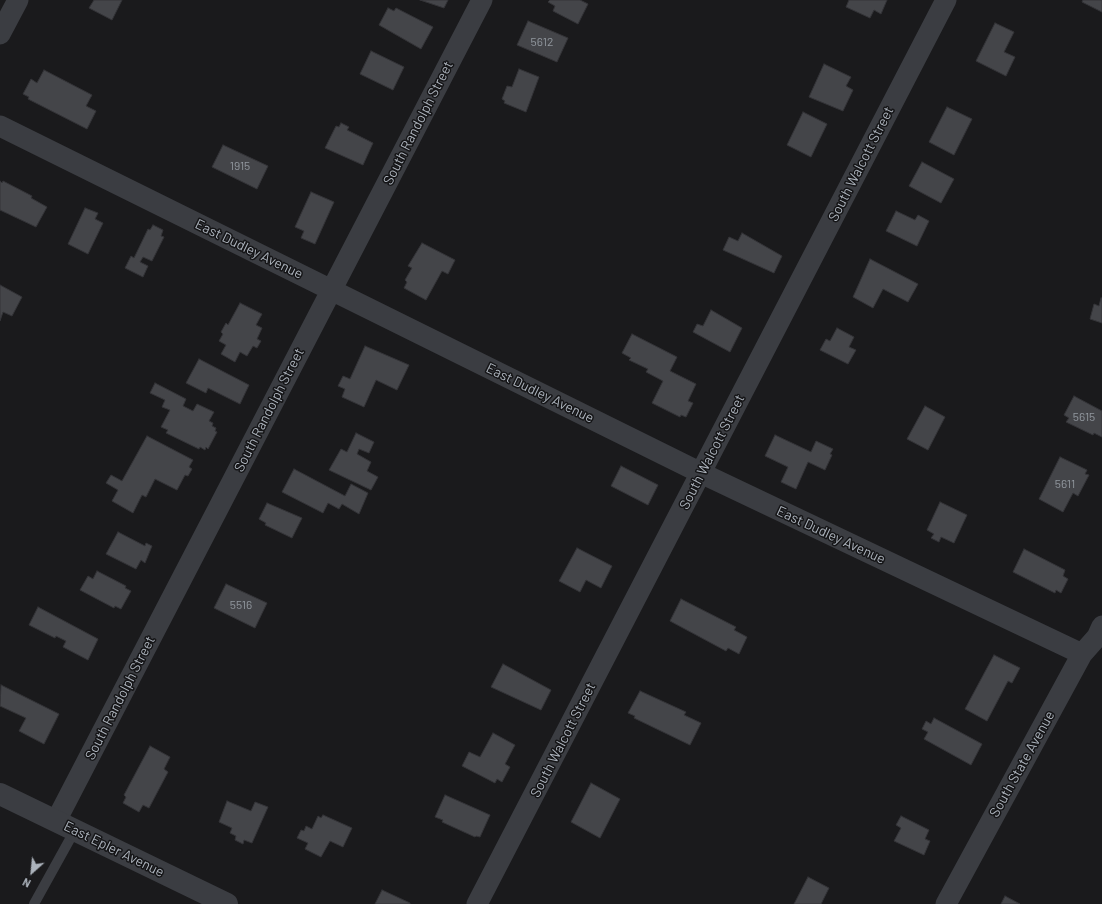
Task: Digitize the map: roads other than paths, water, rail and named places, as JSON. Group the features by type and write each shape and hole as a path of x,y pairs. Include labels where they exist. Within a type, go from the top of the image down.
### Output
{"street":[{"path":"0,34 18,0"},
{"name":"South Randolph Street","path":"65,825 331,290 482,0"},
{"name":"South Walcott Street","path":"477,904 946,0"},
{"name":"East Dudley Avenue","path":"0,126 701,473 1082,654"},
{"name":"South State Avenue","path":"946,904 1082,654 1097,637 1102,626"},
{"name":"East Epler Avenue","path":"0,794 65,825 201,898 227,904"}],"lane":[{"path":"34,904 65,825"}]}
